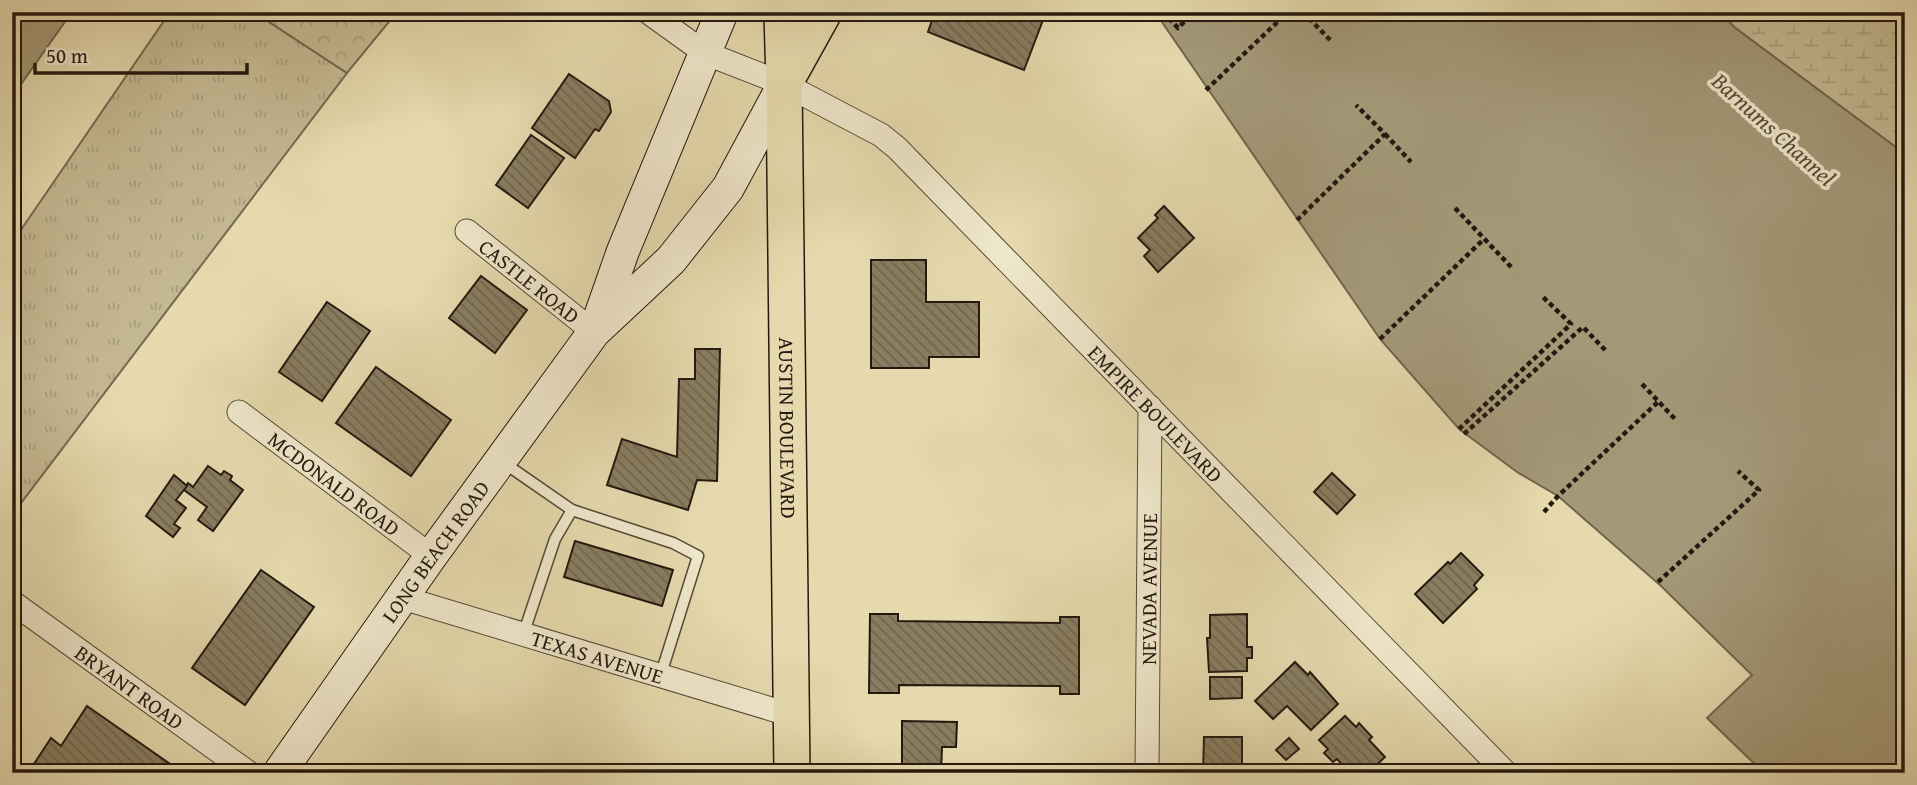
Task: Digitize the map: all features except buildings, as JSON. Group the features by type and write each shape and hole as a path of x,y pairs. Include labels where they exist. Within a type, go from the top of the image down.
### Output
{"main road":[{"name":"LONG BEACH ROAD","path":"594,332 623,251 722,12"},
{"path":"782,12 785,84"},
{"name":"LONG BEACH ROAD","path":"279,773 430,556 594,332 671,260 728,188 824,12"},
{"name":"AUSTIN BOULEVARD","path":"785,84 792,773"}],"street":[{"name":"EMPIRE BOULEVARD","path":"648,12 705,53 785,84 881,135 897,148 1506,773"},
{"name":"CASTLE ROAD","path":"467,230 594,332"},
{"name":"NEVADA AVENUE","path":"1147,773 1150,407"},
{"name":"MCDONALD ROAD","path":"239,412 430,556"},
{"name":"TEXAS AVENUE","path":"403,598 791,715"},
{"name":"BRYANT ROAD","path":"12,602 249,773"}],"lane":[{"path":"501,461 572,510 673,543 698,556 660,677"},
{"path":"523,635 555,540 572,510"}],"path":[{"path":"1163,12 1178,28 1194,12"},
{"path":"1206,90 1288,12"},
{"path":"1303,12 1332,42"},
{"path":"1356,105 1410,162"},
{"path":"1297,220 1385,134"},
{"path":"1455,208 1513,269"},
{"path":"1380,339 1484,239"},
{"path":"1459,429 1572,324 1543,297"},
{"path":"1464,434 1583,327 1607,352"},
{"path":"1643,384 1675,419"},
{"path":"1544,512 1659,401"},
{"path":"1658,583 1759,490 1738,471"}],"green space":[{"path":"170,12 254,12 347,73 12,515 12,243"},
{"path":"254,12 397,12 347,73"},
{"path":"1720,12 1905,12 1905,154 1734,27"}],"water":[{"path":"12,12 58,12 67,19 12,97"},
{"name":"Barnums Channel","path":"1155,12 1720,12 1734,27 1905,154 1905,773 1764,773 1707,718 1752,675 1661,586 1558,496 1517,472 1459,429 1380,339"}]}
